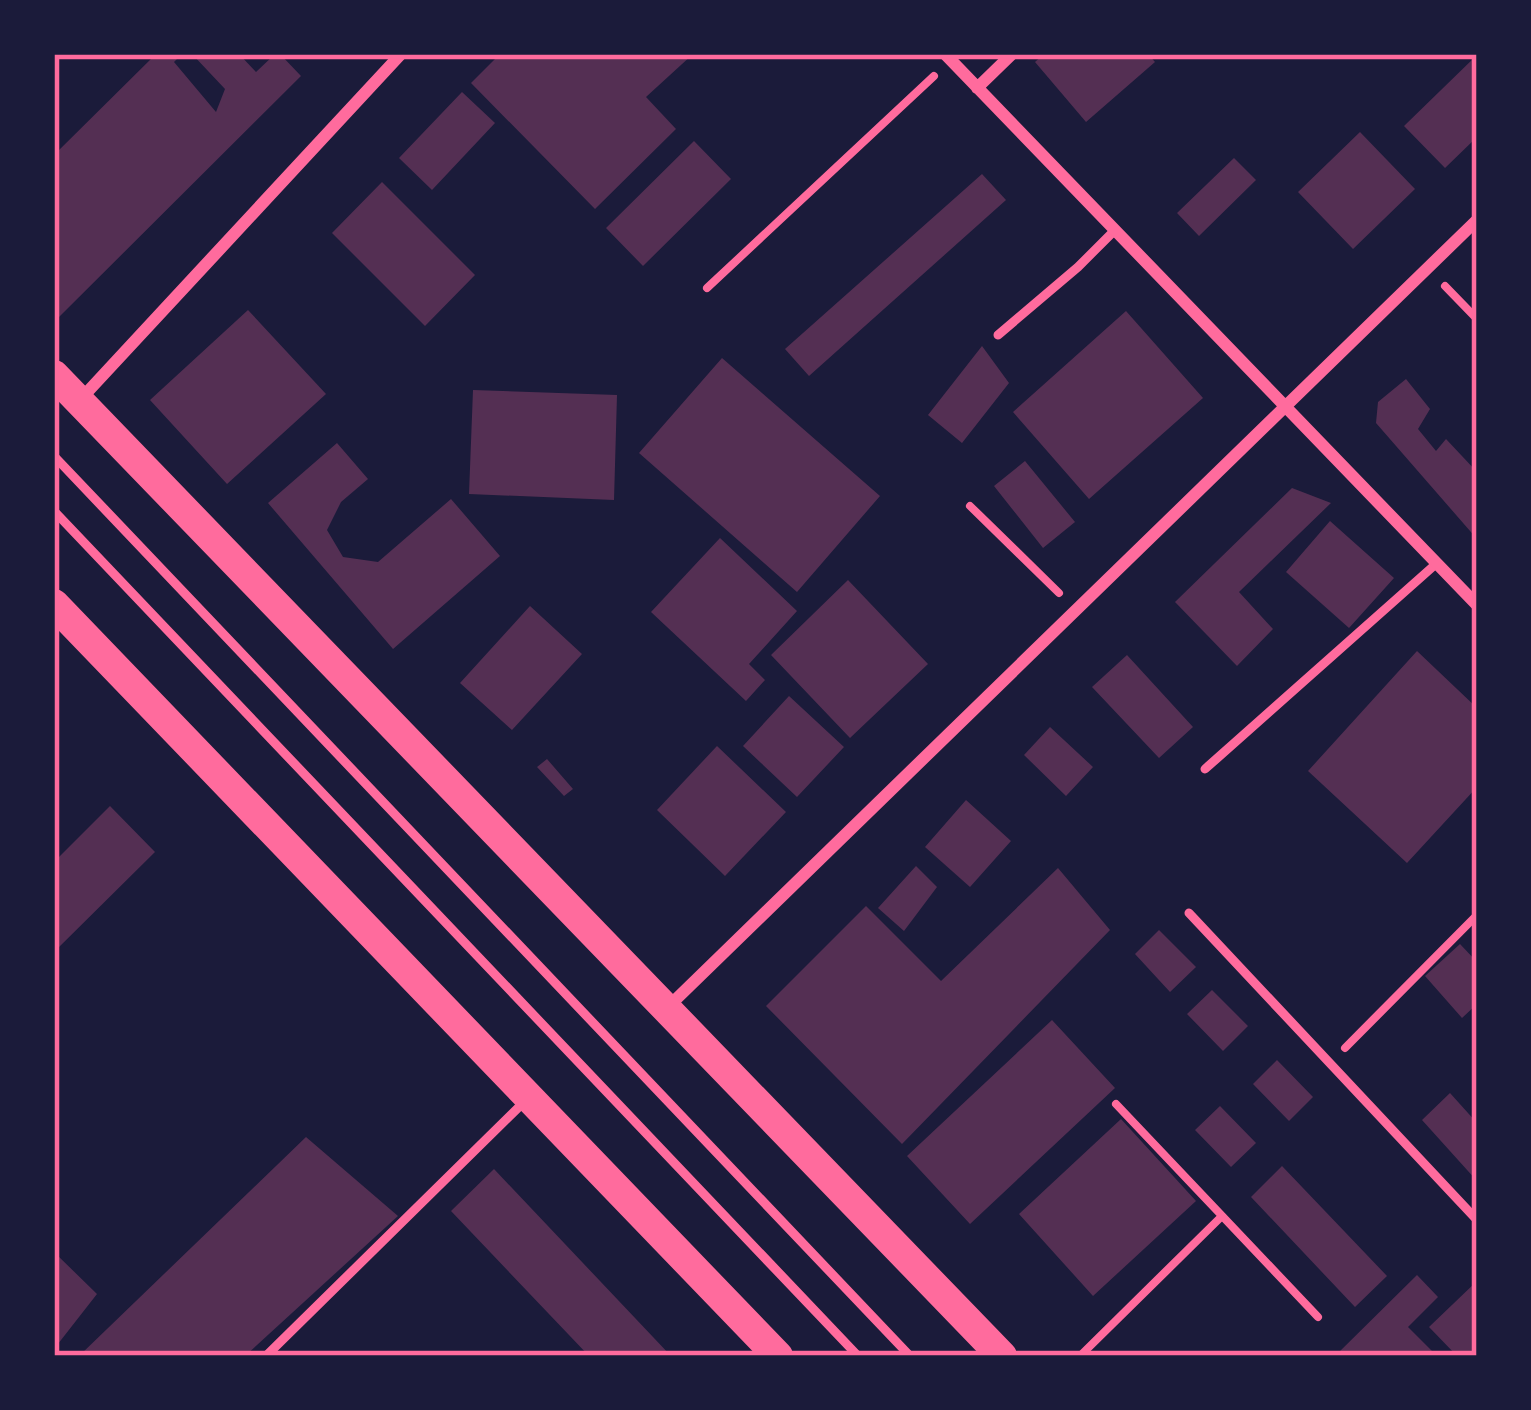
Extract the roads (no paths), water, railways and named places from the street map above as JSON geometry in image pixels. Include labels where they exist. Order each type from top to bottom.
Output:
[{"type":"main road","points":[[54,376],[1002,1356]]},
{"type":"main road","points":[[54,604],[778,1356]]},
{"type":"street","points":[[79,401],[400,54]]},
{"type":"street","points":[[977,88],[1012,54]]},
{"type":"street","points":[[948,57],[1477,605]]},
{"type":"street","points":[[667,1009],[1477,220]]},
{"type":"lane","points":[[998,335],[1115,230]]},
{"type":"lane","points":[[54,456],[910,1356]]},
{"type":"lane","points":[[54,511],[858,1356]]},
{"type":"lane","points":[[1205,769],[1437,563]]},
{"type":"lane","points":[[1189,913],[1477,1220]]},
{"type":"lane","points":[[266,1356],[529,1097]]}]
